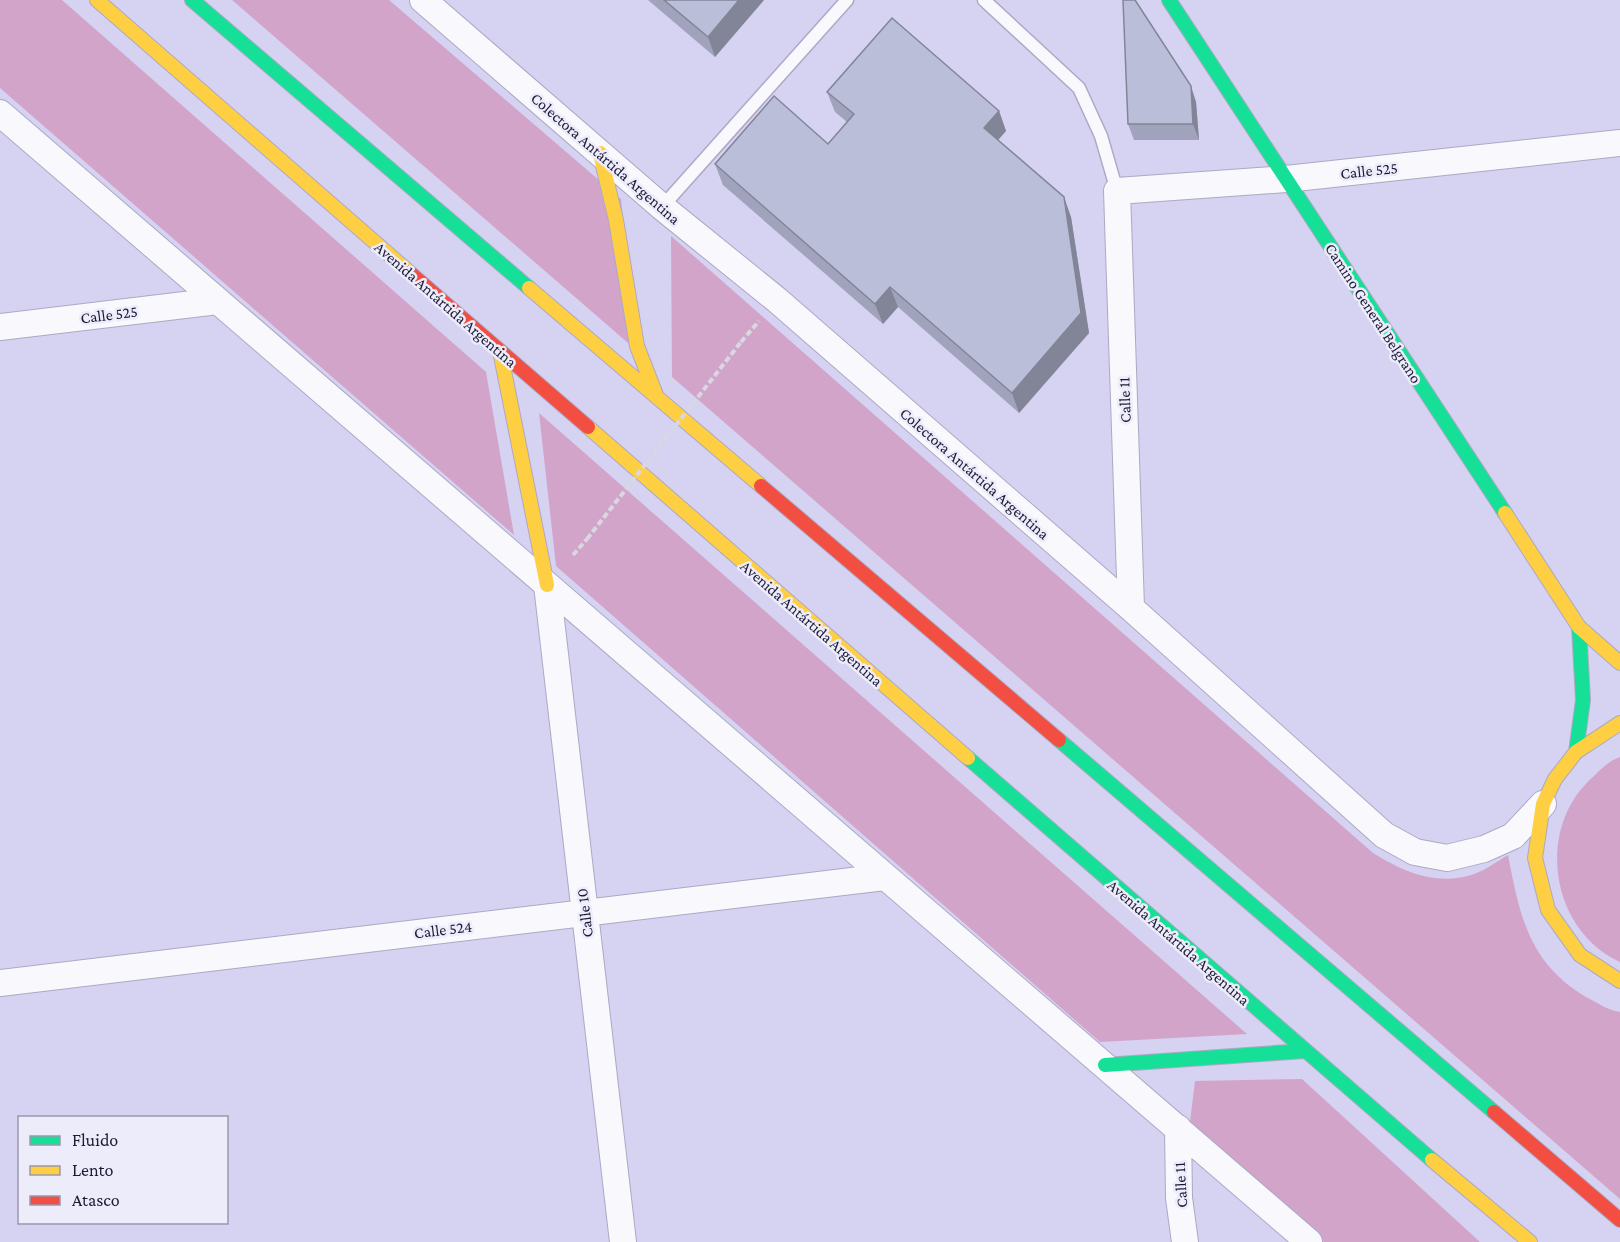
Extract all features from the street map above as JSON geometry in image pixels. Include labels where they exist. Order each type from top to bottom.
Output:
[{"type":"main road","name":"Avenida Antártida Argentina","points":[[97,0],[1304,1051],[1530,1242]]},
{"type":"main road","points":[[192,0],[657,400],[1620,1220]]},
{"type":"main road","name":"Camino General Belgrano","points":[[1169,0],[1579,627],[1620,663]]},
{"type":"main road","points":[[600,153],[616,220],[637,346],[657,400]]},
{"type":"main road","points":[[500,351],[547,585]]},
{"type":"main road","points":[[1576,752],[1583,700],[1579,627]]},
{"type":"main road","points":[[1620,723],[1576,752],[1555,779],[1543,804],[1536,858],[1548,910],[1580,955],[1620,981]]},
{"type":"main road","points":[[1105,1065],[1304,1051]]},
{"type":"street","name":"Colectora Antártida Argentina","points":[[423,0],[662,207],[777,300],[1131,608],[1384,834],[1415,852],[1447,858],[1484,849],[1512,836],[1543,804]]},
{"type":"street","points":[[0,113],[1309,1242]]},
{"type":"street","name":"Calle 525","points":[[1117,191],[1286,179],[1620,143]]},
{"type":"street","name":"Calle 11","points":[[1117,191],[1131,608]]},
{"type":"street","name":"Calle 525","points":[[0,327],[218,301]]},
{"type":"street","name":"Calle 10","points":[[547,585],[623,1242]]},
{"type":"street","name":"Calle 524","points":[[0,983],[885,877]]},
{"type":"street","name":"Calle 11","points":[[1178,1128],[1179,1198],[1185,1242]]},
{"type":"lane","points":[[662,207],[847,0]]},
{"type":"lane","points":[[984,0],[1079,88],[1101,136],[1117,191]]},
{"type":"path","points":[[587,540],[741,342]]},
{"type":"shaded area","points":[[0,0],[62,0],[486,372],[514,535],[0,88]]},
{"type":"shaded area","points":[[232,0],[389,0],[621,199],[635,349]]},
{"type":"shaded area","points":[[671,236],[1373,853],[1407,871],[1445,879],[1476,874],[1508,855],[1523,918],[1539,953],[1551,969],[1567,984],[1603,1006],[1620,1012],[1620,1199],[672,377]]},
{"type":"shaded area","points":[[539,413],[1247,1034],[1100,1042],[556,566]]},
{"type":"shaded area","points":[[1620,757],[1620,962],[1596,947],[1578,926],[1565,902],[1558,876],[1558,848],[1563,822],[1575,797],[1603,768]]},
{"type":"shaded area","points":[[1302,1079],[1480,1242],[1324,1242],[1190,1122],[1195,1081]]},
{"type":"building","points":[[664,0],[739,0],[708,37]]},
{"type":"building","points":[[1123,0],[1135,0],[1191,86],[1193,124],[1128,124]]},
{"type":"building","points":[[892,18],[999,111],[984,128],[1064,197],[1081,313],[1012,393],[890,287],[875,304],[715,164],[774,96],[828,144],[854,114],[827,92]]},
{"type":"traffic: fast","points":[[192,0],[529,288]]},
{"type":"traffic: fast","points":[[1169,0],[1505,513]]},
{"type":"traffic: fast","points":[[1576,752],[1583,700],[1579,627]]},
{"type":"traffic: fast","points":[[1059,740],[1494,1112]]},
{"type":"traffic: fast","points":[[968,758],[1432,1160]]},
{"type":"traffic: fast","points":[[1105,1065],[1304,1051]]},
{"type":"traffic: slow","points":[[97,0],[409,272]]},
{"type":"traffic: slow","points":[[600,153],[616,220],[637,346],[656,395]]},
{"type":"traffic: slow","points":[[529,288],[761,486]]},
{"type":"traffic: slow","points":[[500,351],[547,585]]},
{"type":"traffic: slow","points":[[588,427],[968,758]]},
{"type":"traffic: slow","points":[[1505,513],[1579,627],[1620,663]]},
{"type":"traffic: slow","points":[[1620,723],[1576,752],[1555,779],[1543,804],[1535,858],[1548,910],[1580,955],[1620,981]]},
{"type":"traffic: slow","points":[[1432,1160],[1530,1242]]},
{"type":"traffic: jam","points":[[409,272],[588,427]]},
{"type":"traffic: jam","points":[[761,486],[1059,740]]},
{"type":"traffic: jam","points":[[1494,1112],[1620,1220]]}]
